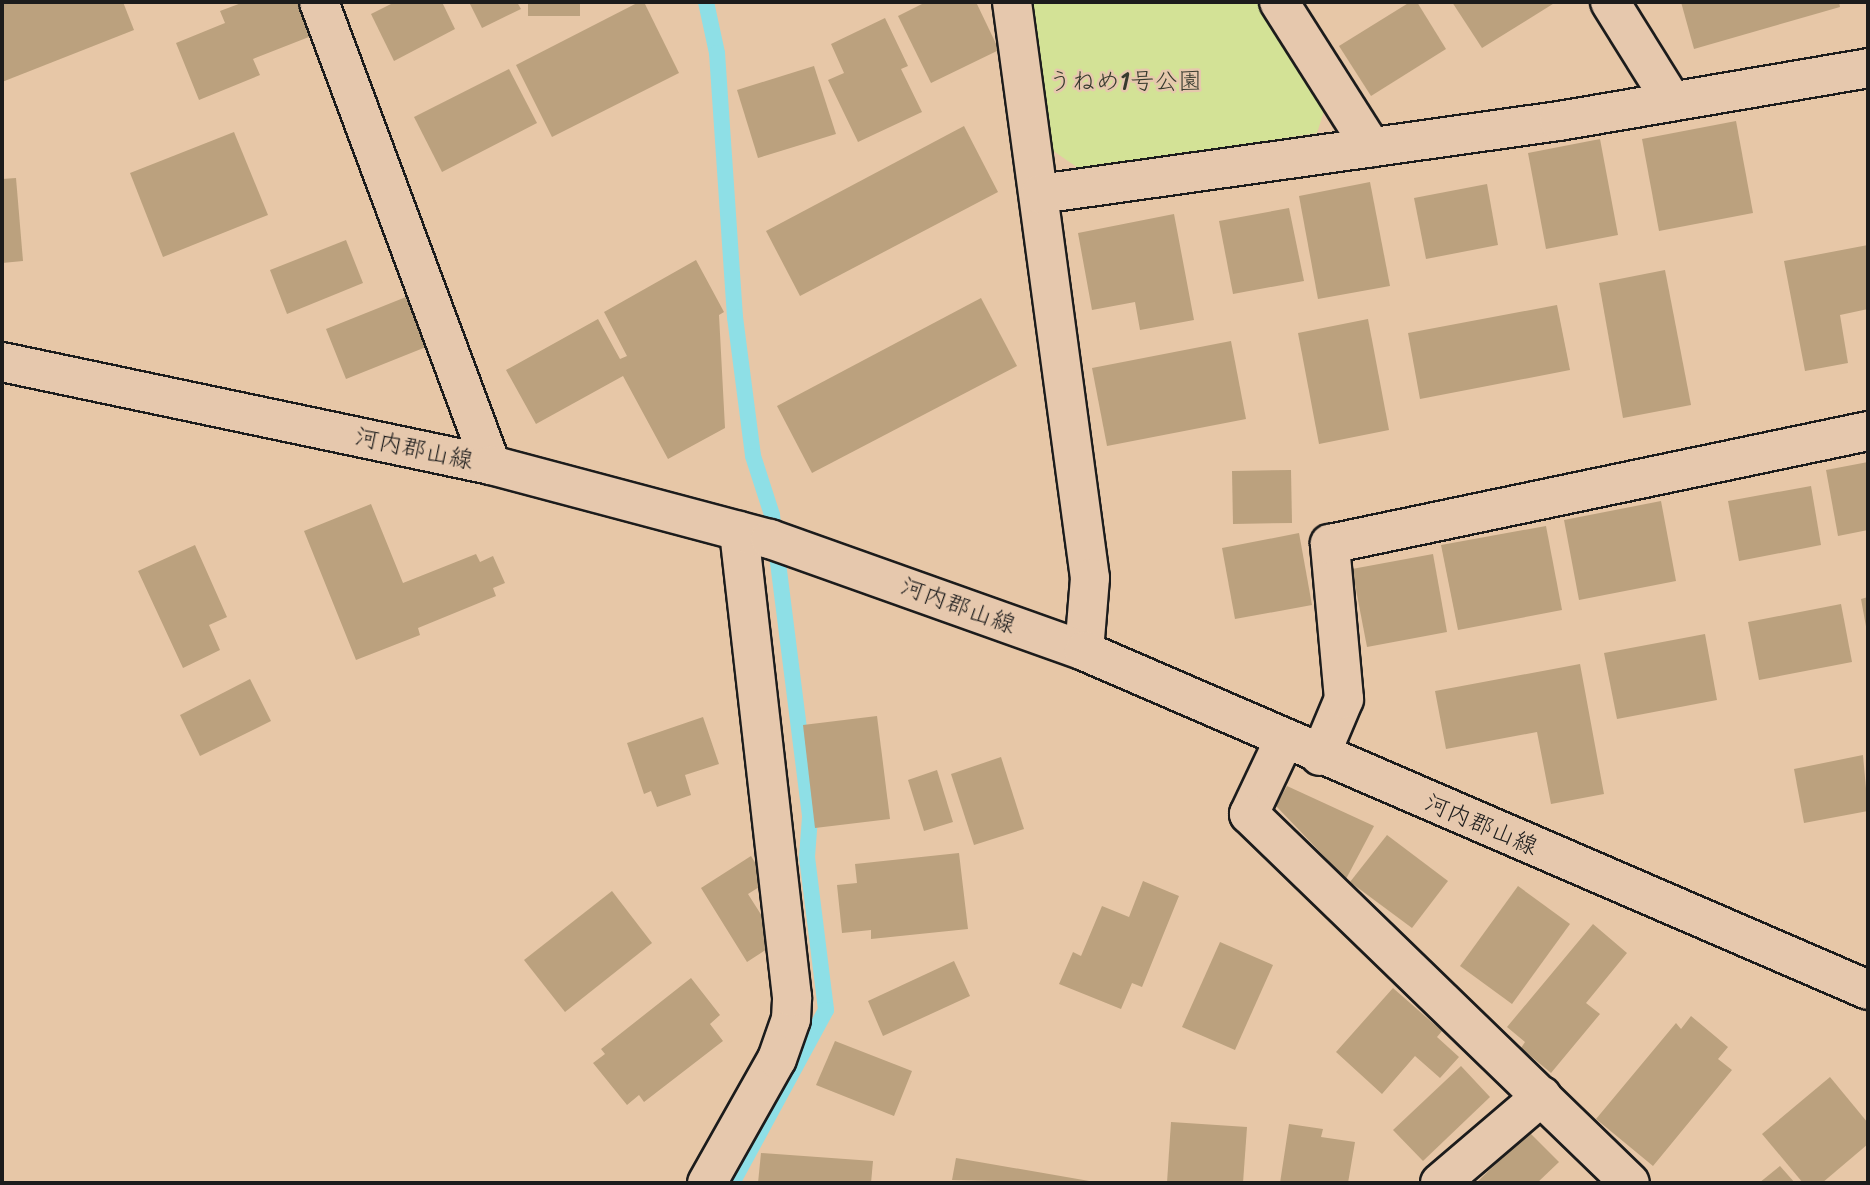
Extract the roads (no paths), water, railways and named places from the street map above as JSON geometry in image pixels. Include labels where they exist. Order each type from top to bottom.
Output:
[{"type":"street","points":[[1012,2],[1090,578],[1084,651]]},
{"type":"street","points":[[1279,2],[1371,147]]},
{"type":"street","points":[[1610,2],[1671,100]]},
{"type":"street","points":[[324,4],[491,465]]},
{"type":"street","points":[[1040,194],[1559,121],[1868,68]]},
{"type":"street","name":"河内郡山線","points":[[2,362],[491,465],[755,535],[1084,651],[1320,756],[1868,990]]},
{"type":"street","points":[[1320,756],[1344,699],[1330,544],[1868,431]]},
{"type":"street","points":[[707,1183],[777,1059],[790,1019],[792,997],[755,535]]},
{"type":"street","points":[[1284,740],[1249,814],[1630,1183]]},
{"type":"street","points":[[1440,1183],[1542,1096]]},
{"type":"waterway","points":[[706,2],[717,53],[735,317],[753,456],[772,515],[810,817],[807,857],[826,1010],[732,1183]]},
{"type":"park label","name":"うねめ1号公園","points":[[1125,82]]}]
